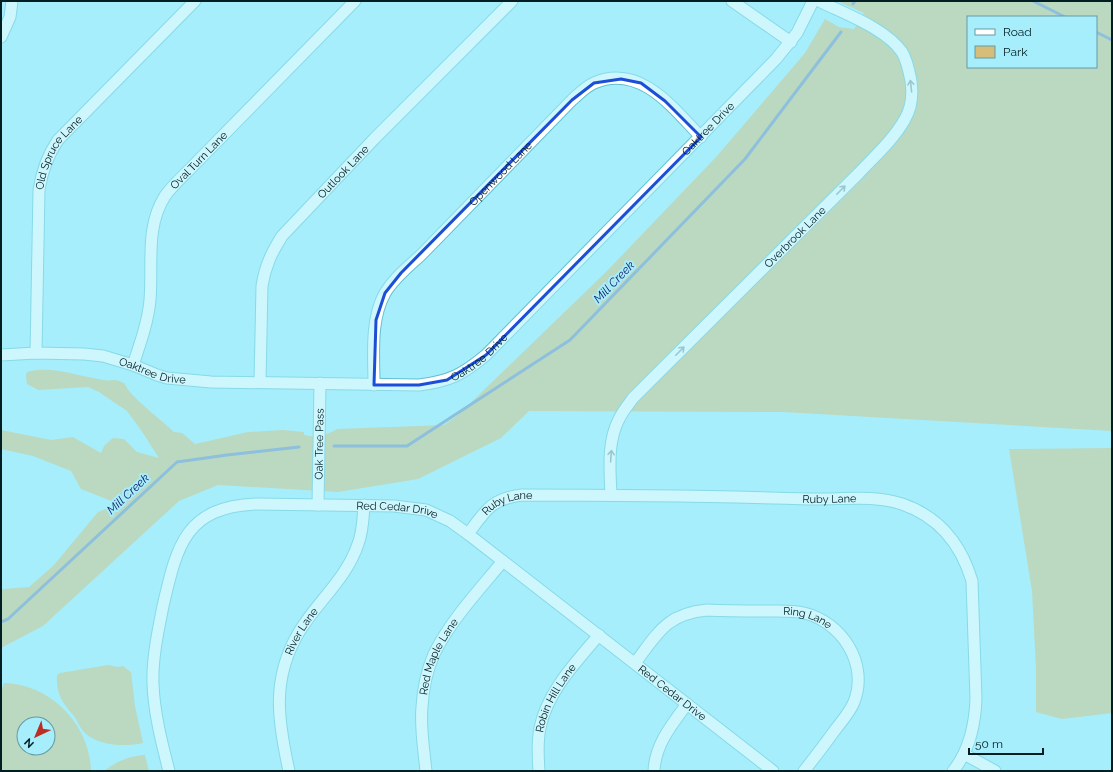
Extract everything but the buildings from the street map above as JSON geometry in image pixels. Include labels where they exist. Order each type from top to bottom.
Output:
[{"type":"street","points":[[1,37],[10,17],[12,1]]},
{"type":"street","name":"Old Spruce Lane","points":[[36,353],[40,190],[41,177],[48,158],[58,140],[195,1]]},
{"type":"street","name":"Oval Turn Lane","points":[[133,365],[147,322],[150,301],[152,233],[154,220],[165,196],[355,1]]},
{"type":"street","name":"Outlook Lane","points":[[260,382],[262,286],[267,262],[278,242],[375,138],[512,1]]},
{"type":"street","points":[[732,1],[791,42]]},
{"type":"street","name":"Oaktree Drive","points":[[1,355],[36,353],[103,356],[133,365],[157,375],[181,380],[212,382],[418,385],[448,380],[473,366],[492,349],[776,59],[791,42],[813,1]]},
{"type":"street","name":"Overbrook Lane","points":[[611,495],[610,459],[612,437],[619,418],[633,398],[859,173],[893,136],[909,111],[912,89],[910,72],[904,57],[894,42],[879,31],[819,1]]},
{"type":"street","name":"Openwood Lane","points":[[374,385],[376,320],[379,307],[385,293],[401,272],[504,170],[555,116],[586,88],[594,83],[610,79],[631,80],[641,83],[665,101],[701,136]]},
{"type":"street","name":"Oak Tree Pass","points":[[318,505],[320,383]]},
{"type":"street","name":"Ruby Lane","points":[[468,534],[490,506],[509,496],[522,495],[611,495],[882,500],[903,504],[931,520],[944,530],[960,550],[967,564],[972,581],[976,711],[972,735],[964,754],[953,771]]},
{"type":"street","name":"Red Cedar Drive","points":[[169,771],[154,696],[153,670],[162,612],[172,566],[184,538],[201,520],[216,511],[227,507],[256,504],[394,506],[426,510],[450,521],[773,771]]},
{"type":"street","name":"River Lane","points":[[289,771],[279,715],[279,698],[282,674],[299,632],[345,571],[359,544],[364,505]]},
{"type":"street","name":"Red Maple Lane","points":[[426,771],[421,726],[422,708],[426,682],[434,655],[458,617],[503,561]]},
{"type":"street","name":"Ring Lane","points":[[635,663],[669,621],[680,615],[693,611],[796,612],[819,618],[826,622],[839,632],[852,653],[855,663],[857,683],[854,702],[848,713],[804,771]]},
{"type":"street","name":"Robin Hill Lane","points":[[539,771],[537,755],[540,728],[544,714],[552,697],[565,677],[599,635]]},
{"type":"street","points":[[654,771],[661,742],[687,704]]},
{"type":"street","points":[[964,754],[995,771]]},
{"type":"highlighted area","points":[[621,79],[641,83],[665,101],[701,137],[486,355],[447,380],[419,385],[374,385],[376,320],[385,293],[401,273],[572,100],[594,83]]},
{"type":"green space","points":[[837,1],[1112,1],[1112,431],[783,412],[529,411],[501,438],[418,479],[338,492],[218,485],[179,501],[43,626],[1,648],[1,591],[3,589],[29,587],[54,565],[98,512],[119,504],[81,489],[71,471],[33,456],[1,449],[1,430],[51,440],[73,437],[101,453],[104,446],[113,438],[124,439],[137,452],[159,458],[127,411],[99,392],[88,387],[38,390],[27,384],[27,372],[46,370],[66,372],[95,379],[116,380],[121,382],[125,384],[139,401],[174,432],[182,433],[195,444],[248,432],[283,430],[304,432],[304,435],[317,436],[337,429],[444,425],[458,415],[607,271],[717,156],[805,53],[825,19],[839,27],[854,29],[864,13]]},
{"type":"green space","points":[[1112,448],[1112,713],[1062,719],[1036,712],[1036,669],[1032,591],[1009,449]]},
{"type":"green space","points":[[108,665],[118,667],[123,666],[131,672],[135,706],[143,743],[121,745],[106,743],[92,738],[83,730],[66,706],[59,693],[57,675],[60,673]]},
{"type":"green space","points":[[4,683],[21,685],[37,691],[52,699],[65,710],[84,738],[89,754],[91,771],[1,771],[1,691]]},
{"type":"green space","points":[[145,755],[149,771],[104,771],[123,760]]},
{"type":"waterway","points":[[1033,1],[1063,16]]},
{"type":"waterway","name":"Mill Creek","points":[[334,446],[407,446],[570,340],[745,159],[841,32]]},
{"type":"waterway","points":[[1097,32],[1112,40]]},
{"type":"waterway","name":"Mill Creek","points":[[1,622],[8,619],[177,462],[299,447]]}]
